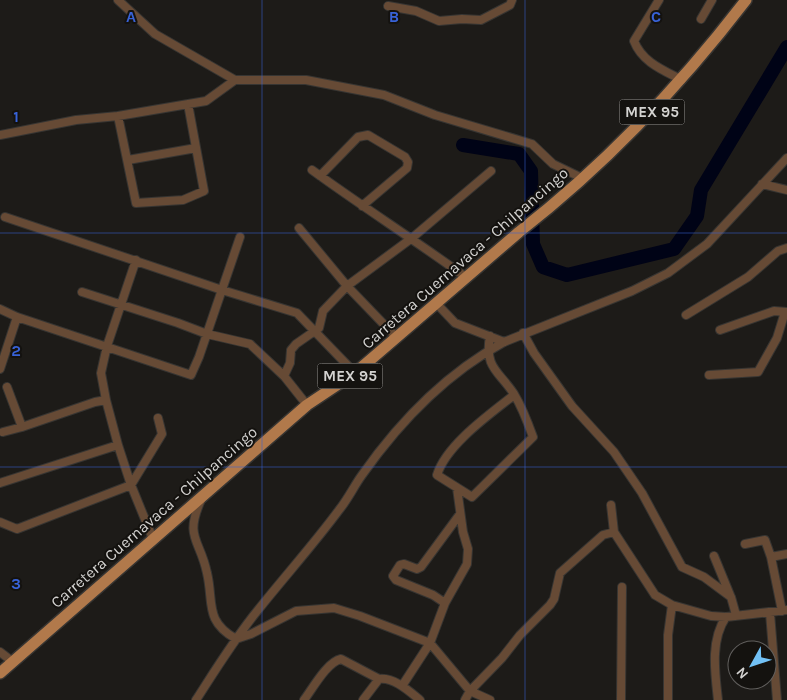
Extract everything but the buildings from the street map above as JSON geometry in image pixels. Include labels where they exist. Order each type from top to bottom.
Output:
[{"type":"main road","name":"Carretera Cuernavaca - Chilpancingo","points":[[0,673],[307,405],[355,373],[546,211],[619,146],[682,80],[746,0]]},
{"type":"street","points":[[118,0],[155,34],[235,80],[306,80],[384,96],[435,115],[532,144],[552,164],[582,178]]},
{"type":"street","points":[[388,6],[416,11],[439,20],[462,18],[481,20],[510,5],[512,0]]},
{"type":"street","points":[[659,0],[634,41],[637,49],[652,65],[682,80]]},
{"type":"street","points":[[701,19],[712,0]]},
{"type":"street","points":[[0,135],[76,120],[118,116],[206,101],[235,80]]},
{"type":"street","points":[[118,116],[136,203],[183,200],[204,191],[188,104]]},
{"type":"street","points":[[320,176],[358,137],[363,135],[368,135],[405,157],[408,162],[407,168],[362,206]]},
{"type":"street","points":[[128,160],[196,148]]},
{"type":"street","points":[[196,700],[236,639],[340,510],[363,474],[404,423],[438,388],[488,351],[504,342],[632,291],[668,274],[706,244],[786,159]]},
{"type":"street","points":[[312,170],[467,278]]},
{"type":"street","points":[[284,376],[290,363],[291,350],[296,344],[319,328],[323,311],[347,286],[412,238],[491,171]]},
{"type":"street","points":[[762,184],[787,190]]},
{"type":"street","points":[[5,217],[222,290],[297,313],[355,373]]},
{"type":"street","points":[[300,228],[347,286],[397,338]]},
{"type":"street","points":[[0,309],[17,317],[191,375],[240,238]]},
{"type":"street","points":[[686,316],[748,277],[778,251],[787,248]]},
{"type":"street","points":[[136,260],[107,346],[101,372],[106,400],[131,485],[157,536]]},
{"type":"street","points":[[82,292],[207,334],[250,344],[284,376],[307,405]]},
{"type":"street","points":[[437,304],[455,323],[504,342]]},
{"type":"street","points":[[709,375],[758,372],[776,338],[786,312],[774,311],[720,330]]},
{"type":"street","points":[[0,369],[17,317]]},
{"type":"street","points":[[523,333],[534,353],[572,406],[614,452],[642,493],[682,567],[704,578],[731,597]]},
{"type":"street","points":[[490,336],[488,351],[494,368],[514,395],[533,437],[472,497],[437,475],[439,467],[449,453],[470,431],[514,395]]},
{"type":"street","points":[[7,387],[22,427]]},
{"type":"street","points":[[3,432],[106,400]]},
{"type":"street","points":[[0,522],[18,528],[131,485],[162,434],[158,418]]},
{"type":"street","points":[[0,483],[118,445]]},
{"type":"street","points":[[402,686],[430,644],[445,603],[468,564],[469,558],[457,488]]},
{"type":"street","points":[[203,496],[195,513],[192,526],[194,540],[207,573],[210,599],[216,621],[224,632],[236,639],[251,634],[296,611],[334,608],[360,616],[430,644],[470,691],[490,700]]},
{"type":"street","points":[[611,505],[614,532],[654,595],[672,605],[711,616],[726,617],[784,611],[765,540],[745,544]]},
{"type":"street","points":[[445,603],[433,595],[396,580],[393,576],[400,565],[404,564],[417,570],[421,567],[460,514]]},
{"type":"street","points":[[465,700],[470,691],[502,658],[528,626],[550,605],[554,599],[560,573],[603,535],[614,532]]},
{"type":"street","points":[[771,557],[787,554]]},
{"type":"street","points":[[714,556],[731,597],[736,615]]},
{"type":"street","points":[[621,700],[622,587]]},
{"type":"street","points":[[668,700],[668,635],[672,605]]},
{"type":"street","points":[[770,613],[776,700]]},
{"type":"street","points":[[718,700],[715,665],[716,636],[720,625],[726,617]]},
{"type":"street","points":[[0,652],[12,662]]},
{"type":"street","points":[[304,700],[330,665],[336,660],[341,659],[379,679],[384,678],[402,686],[419,700]]},
{"type":"street","points":[[363,700],[379,679]]},
{"type":"waterway","points":[[463,145],[519,154],[531,171],[533,244],[543,267],[567,275],[674,249],[697,216],[701,190],[787,47]]}]
